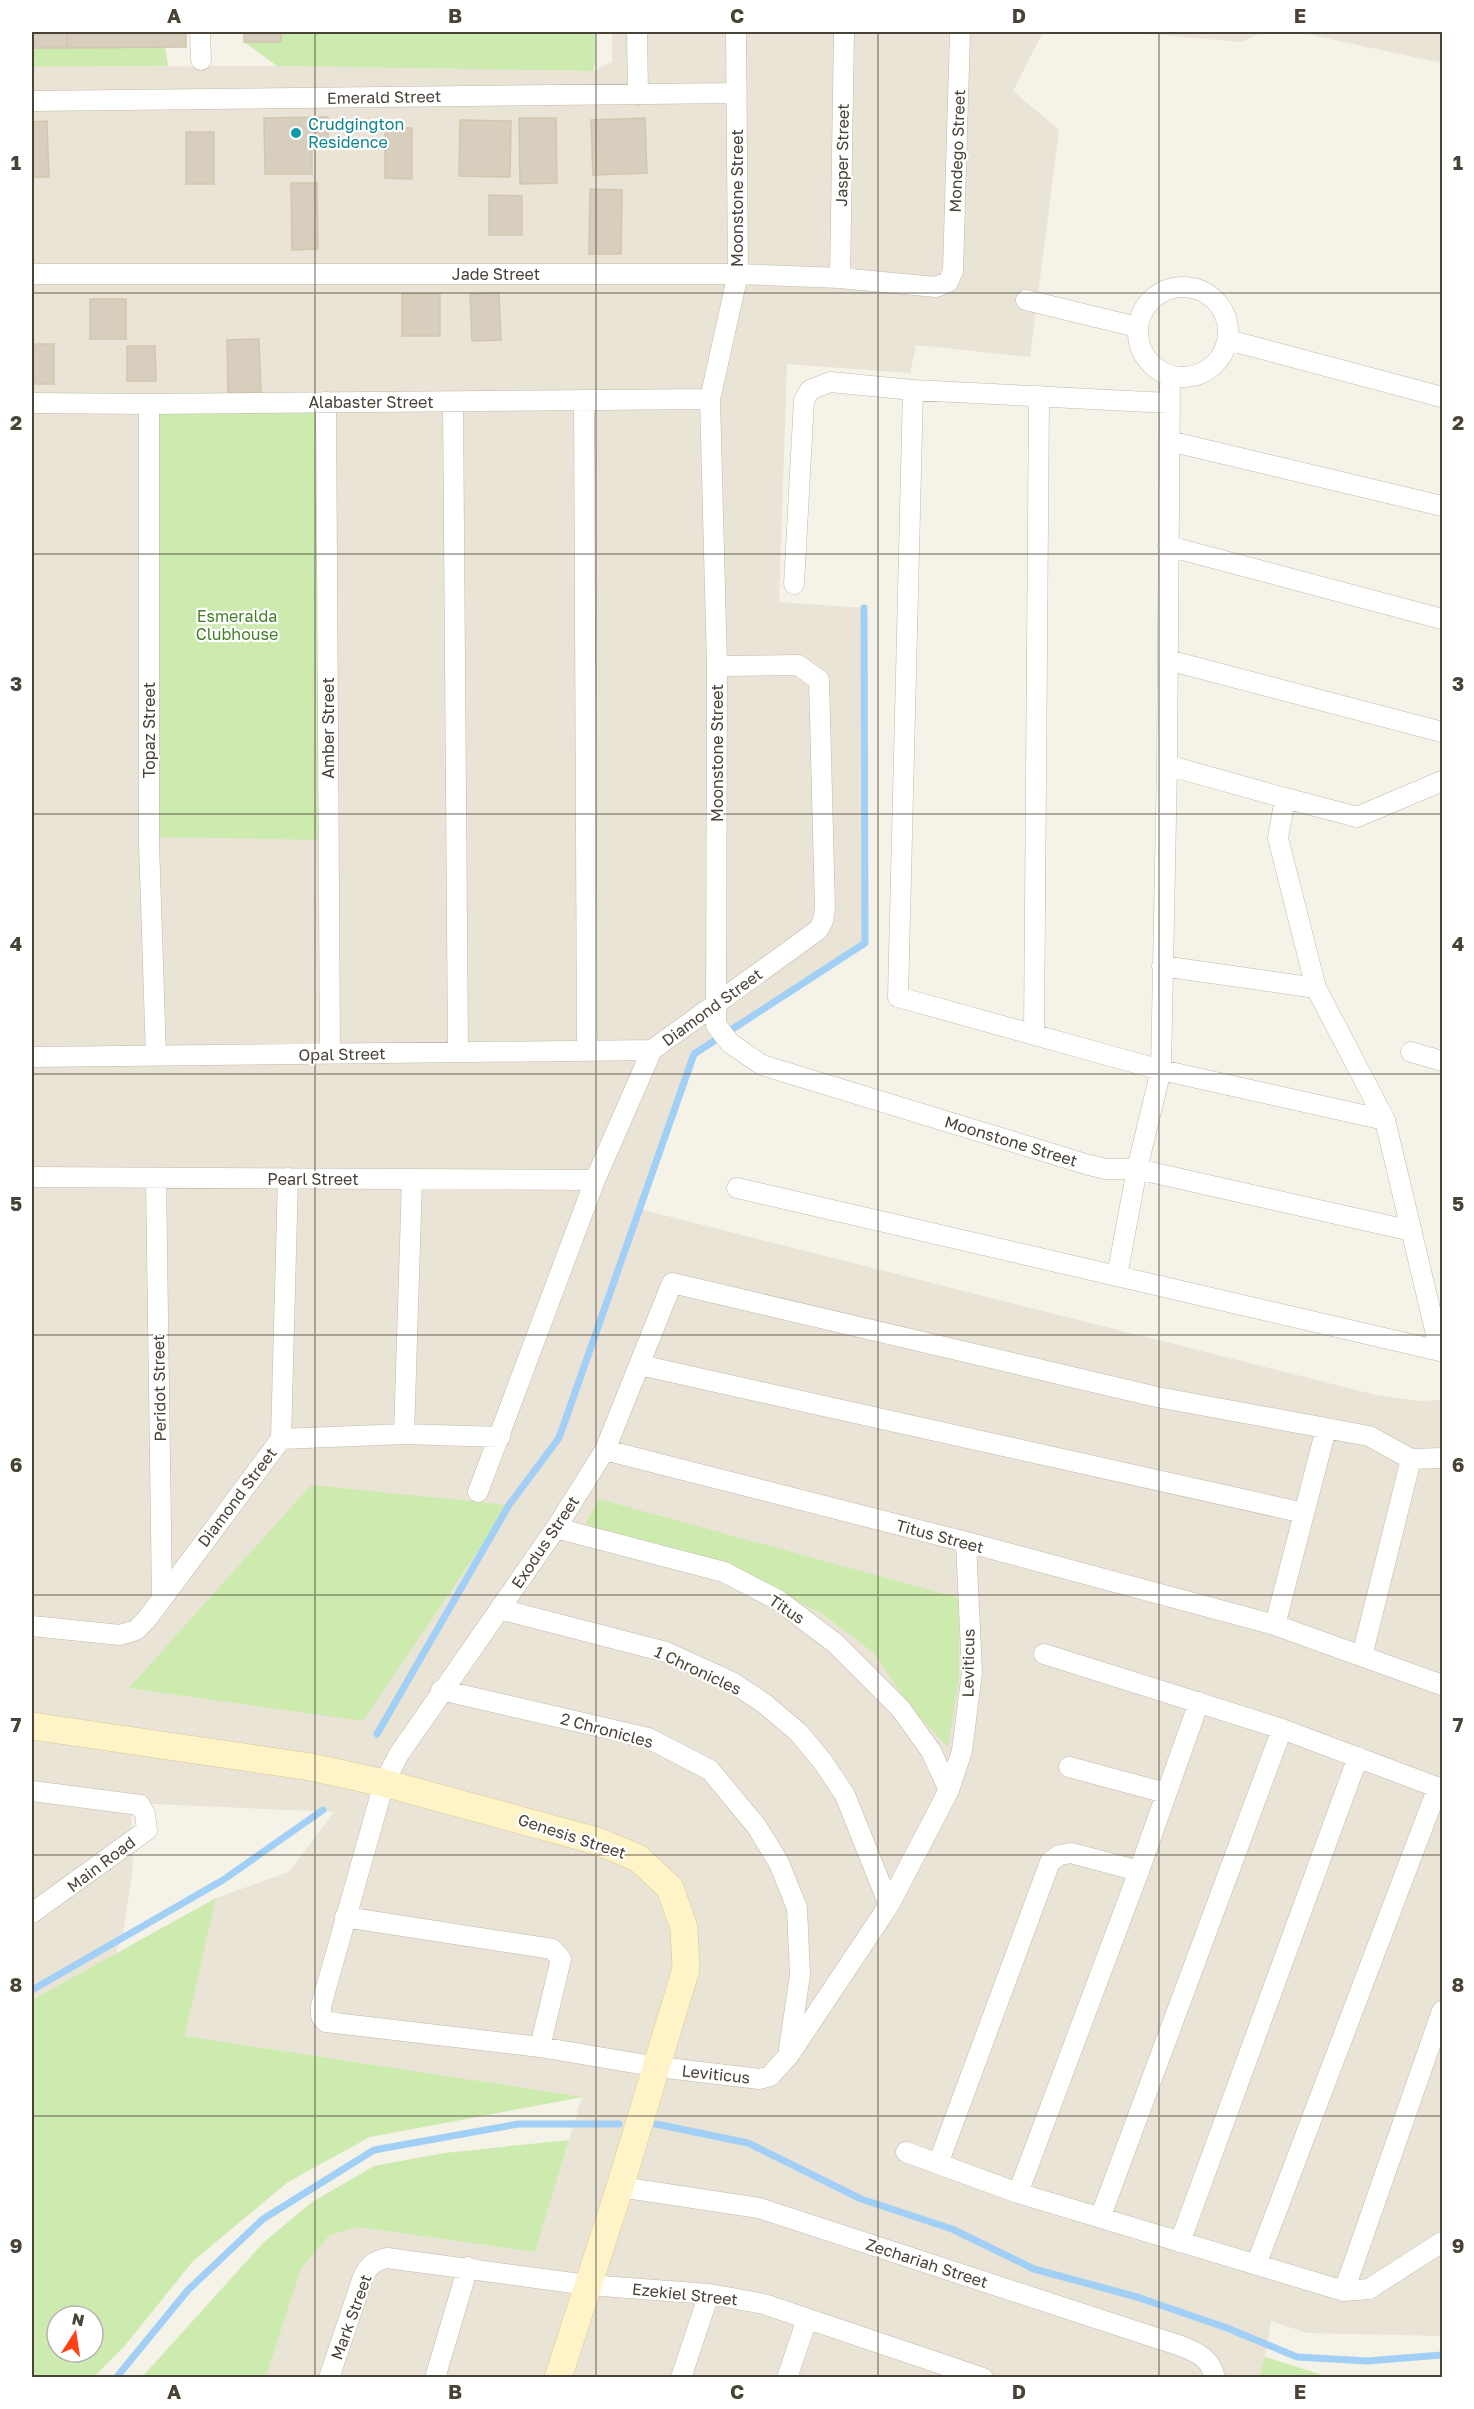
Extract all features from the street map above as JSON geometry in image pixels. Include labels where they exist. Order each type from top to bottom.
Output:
[{"type":"street","points":[[200,32],[201,60]]},
{"type":"street","points":[[637,32],[638,95]]},
{"type":"street","name":"Moonstone Street","points":[[736,32],[738,274],[710,399],[717,666],[716,1025],[730,1043],[762,1065],[1089,1165],[1106,1169],[1137,1169]]},
{"type":"street","name":"Jasper Street","points":[[840,278],[844,32]]},
{"type":"street","name":"Mondego Street","points":[[953,271],[960,32]]},
{"type":"street","name":"Emerald Street","points":[[32,101],[736,93]]},
{"type":"street","name":"Jade Street","points":[[32,274],[738,274],[840,278],[936,286],[948,282],[953,271]]},
{"type":"street","points":[[1178,287],[1199,290],[1216,301],[1226,319],[1228,340],[1217,363],[1195,376],[1170,376],[1152,366],[1140,348],[1137,327],[1144,308],[1159,294],[1178,287]]},
{"type":"street","points":[[1026,300],[1137,327]]},
{"type":"street","points":[[1228,340],[1443,397]]},
{"type":"street","points":[[1117,1276],[1137,1169],[1161,1070],[1167,765],[1170,376]]},
{"type":"street","points":[[794,584],[804,400],[810,390],[830,382],[913,390],[1169,403]]},
{"type":"street","points":[[913,390],[898,997],[1161,1070],[1385,1120]]},
{"type":"street","points":[[1034,1035],[1039,396]]},
{"type":"street","name":"Alabaster Street","points":[[32,403],[710,399]]},
{"type":"street","points":[[584,400],[587,1051]]},
{"type":"street","name":"Amber Street","points":[[326,402],[330,1054]]},
{"type":"street","points":[[453,402],[458,1052]]},
{"type":"street","name":"Topaz Street","points":[[149,404],[149,843],[156,1056]]},
{"type":"street","points":[[1168,441],[1443,506]]},
{"type":"street","points":[[1168,546],[1443,620]]},
{"type":"street","points":[[1168,660],[1443,732]]},
{"type":"street","name":"Diamond Street","points":[[478,1492],[595,1180],[652,1050],[818,930],[823,921],[825,908],[819,680],[798,665],[717,666]]},
{"type":"street","points":[[1167,765],[1357,817],[1443,781]]},
{"type":"street","points":[[737,1188],[1441,1351],[1385,1120],[1316,988],[1278,838],[1285,798]]},
{"type":"street","points":[[1162,966],[1316,988]]},
{"type":"street","name":"Opal Street","points":[[32,1057],[652,1050]]},
{"type":"street","points":[[1411,1053],[1443,1061]]},
{"type":"street","points":[[1137,1169],[1412,1231]]},
{"type":"street","name":"Pearl Street","points":[[32,1177],[595,1180]]},
{"type":"street","name":"Peridot Street","points":[[156,1178],[162,1599]]},
{"type":"street","points":[[281,1439],[288,1178]]},
{"type":"street","points":[[404,1434],[412,1179]]},
{"type":"street","name":"Exodus Street","points":[[384,1783],[399,1754],[441,1690],[556,1528],[605,1450],[672,1283],[1157,1397],[1326,1429]]},
{"type":"street","points":[[640,1365],[1304,1513]]},
{"type":"street","points":[[1275,1625],[1326,1429],[1369,1436],[1411,1459],[1443,1458]]},
{"type":"street","name":"Diamond Street","points":[[32,1626],[120,1635],[136,1630],[162,1599],[281,1439],[404,1434],[500,1437]]},
{"type":"street","name":"Titus Street","points":[[605,1450],[966,1542],[1275,1625],[1443,1685]]},
{"type":"street","points":[[1362,1656],[1411,1459]]},
{"type":"street","name":"Titus","points":[[556,1528],[724,1572],[778,1600],[836,1643],[900,1708],[931,1751],[950,1790]]},
{"type":"street","name":"Leviticus","points":[[384,1783],[321,2006],[321,2016],[326,2022],[540,2047],[658,2067],[760,2079],[770,2076],[789,2055],[889,1905],[950,1790],[962,1751],[972,1672],[966,1542]]},
{"type":"street","name":"1 Chronicles","points":[[500,1609],[666,1652],[732,1682],[765,1704],[799,1733],[823,1762],[845,1795],[889,1905]]},
{"type":"street","points":[[1044,1654],[1282,1729],[1440,1788],[1256,2265]]},
{"type":"street","name":"2 Chronicles","points":[[441,1690],[648,1738],[710,1770],[757,1827],[779,1863],[797,1908],[800,1975],[789,2055]]},
{"type":"street","points":[[1018,2193],[1139,1871],[1199,1702]]},
{"type":"street","name":"Genesis Street","points":[[32,1726],[311,1767],[384,1783],[597,1841],[638,1858],[670,1888],[684,1928],[686,1969],[621,2187],[558,2378]]},
{"type":"street","points":[[1100,2218],[1282,1729]]},
{"type":"street","points":[[1180,2242],[1358,1757]]},
{"type":"street","points":[[1069,1767],[1166,1793]]},
{"type":"street","name":"Main Road","points":[[32,1791],[140,1805],[145,1814],[147,1830],[36,1908]]},
{"type":"street","points":[[938,2164],[1050,1862],[1060,1855],[1071,1853],[1139,1871]]},
{"type":"street","points":[[345,1917],[552,1948],[561,1959],[540,2047]]},
{"type":"street","points":[[1344,2291],[1443,2011]]},
{"type":"street","points":[[906,2152],[1018,2193],[1344,2291],[1369,2289],[1443,2242]]},
{"type":"street","name":"Zechariah Street","points":[[621,2187],[759,2208],[1200,2353],[1211,2365],[1215,2378]]},
{"type":"street","name":"Ezekiel Street","points":[[377,2260],[401,2258],[588,2285],[709,2294],[764,2304],[984,2378]]},
{"type":"street","name":"Mark Street","points":[[329,2378],[363,2277],[369,2266],[377,2260]]},
{"type":"street","points":[[435,2378],[468,2267]]},
{"type":"street","points":[[681,2378],[709,2294]]},
{"type":"street","points":[[787,2378],[807,2319]]},
{"type":"shaded area","points":[[612,32],[1043,32],[1013,91],[1059,130],[1030,357],[916,345],[910,373],[787,364],[779,602],[864,608],[865,943],[694,1054],[643,1210],[1376,1395],[1419,1401],[1442,1400],[1442,2336],[1307,2333],[1271,2321],[1265,2357],[1329,2378],[266,2377],[301,2269],[329,2236],[358,2227],[535,2252],[582,2097],[185,2036],[216,1898],[289,1872],[334,1812],[131,1803],[133,1868],[123,1934],[101,1995],[32,2093],[32,67],[277,66],[592,71],[612,62]]},
{"type":"shaded area","points":[[1127,32],[1263,32],[1241,42]]},
{"type":"shaded area","points":[[1297,32],[1442,32],[1442,63]]},
{"type":"green space","points":[[281,32],[595,32],[595,63],[593,71],[277,66],[244,42],[280,42]]},
{"type":"green space","points":[[165,47],[168,66],[32,67],[32,48]]},
{"type":"green space","name":"Esmeralda Clubhouse","points":[[320,410],[320,840],[153,837],[153,414]]},
{"type":"green space","points":[[311,1485],[509,1505],[363,1721],[129,1688]]},
{"type":"green space","points":[[599,1499],[959,1598],[959,1678],[948,1747],[911,1708],[874,1653],[821,1613],[726,1566],[585,1524]]},
{"type":"green space","points":[[216,1898],[185,2036],[583,2097],[370,2137],[288,2182],[193,2261],[123,2348],[94,2377],[32,2377],[32,2000]]},
{"type":"green space","points":[[569,2140],[535,2252],[358,2227],[329,2236],[301,2269],[266,2377],[142,2377],[263,2243],[312,2202],[374,2166],[444,2153]]},
{"type":"green space","points":[[1265,2357],[1329,2377],[1259,2377]]},
{"type":"building","points":[[32,32],[67,32],[67,48],[32,48]]},
{"type":"building","points":[[67,32],[186,32],[186,47],[67,48]]},
{"type":"building","points":[[244,32],[281,32],[281,42],[244,42]]},
{"type":"building","name":"Crudgington Residence","points":[[328,117],[328,148],[312,149],[312,174],[265,174],[264,118]]},
{"type":"building","points":[[519,118],[556,118],[557,183],[520,184]]},
{"type":"building","points":[[645,118],[647,173],[593,175],[591,120]]},
{"type":"building","points":[[460,120],[511,121],[510,177],[459,176]]},
{"type":"building","points":[[47,121],[49,177],[32,177],[32,122]]},
{"type":"building","points":[[385,128],[412,128],[412,179],[385,178]]},
{"type":"building","points":[[186,132],[214,132],[214,184],[186,184]]},
{"type":"building","points":[[291,183],[317,183],[318,249],[292,250]]},
{"type":"building","points":[[590,189],[622,190],[621,254],[589,254]]},
{"type":"building","points":[[489,195],[522,196],[522,235],[489,235]]},
{"type":"building","points":[[499,293],[501,340],[472,341],[470,294]]},
{"type":"building","points":[[402,294],[440,294],[440,336],[402,336]]},
{"type":"building","points":[[90,299],[126,299],[126,339],[90,339]]},
{"type":"building","points":[[259,339],[261,392],[228,393],[227,340]]},
{"type":"building","points":[[32,344],[54,344],[54,384],[32,384]]},
{"type":"building","points":[[127,346],[155,346],[156,381],[127,381]]},
{"type":"waterway","points":[[377,1734],[509,1505],[559,1438],[694,1054],[865,943],[864,608]]},
{"type":"waterway","points":[[32,1990],[223,1880],[323,1810]]},
{"type":"waterway","points":[[116,2378],[188,2290],[263,2219],[374,2150],[518,2124],[619,2124]]},
{"type":"waterway","points":[[656,2124],[748,2143],[861,2199],[952,2229],[1034,2269],[1137,2297],[1227,2328],[1297,2357],[1367,2361],[1442,2355]]},
{"type":"place","name":"Crudgington Residence","points":[[296,133]]}]
